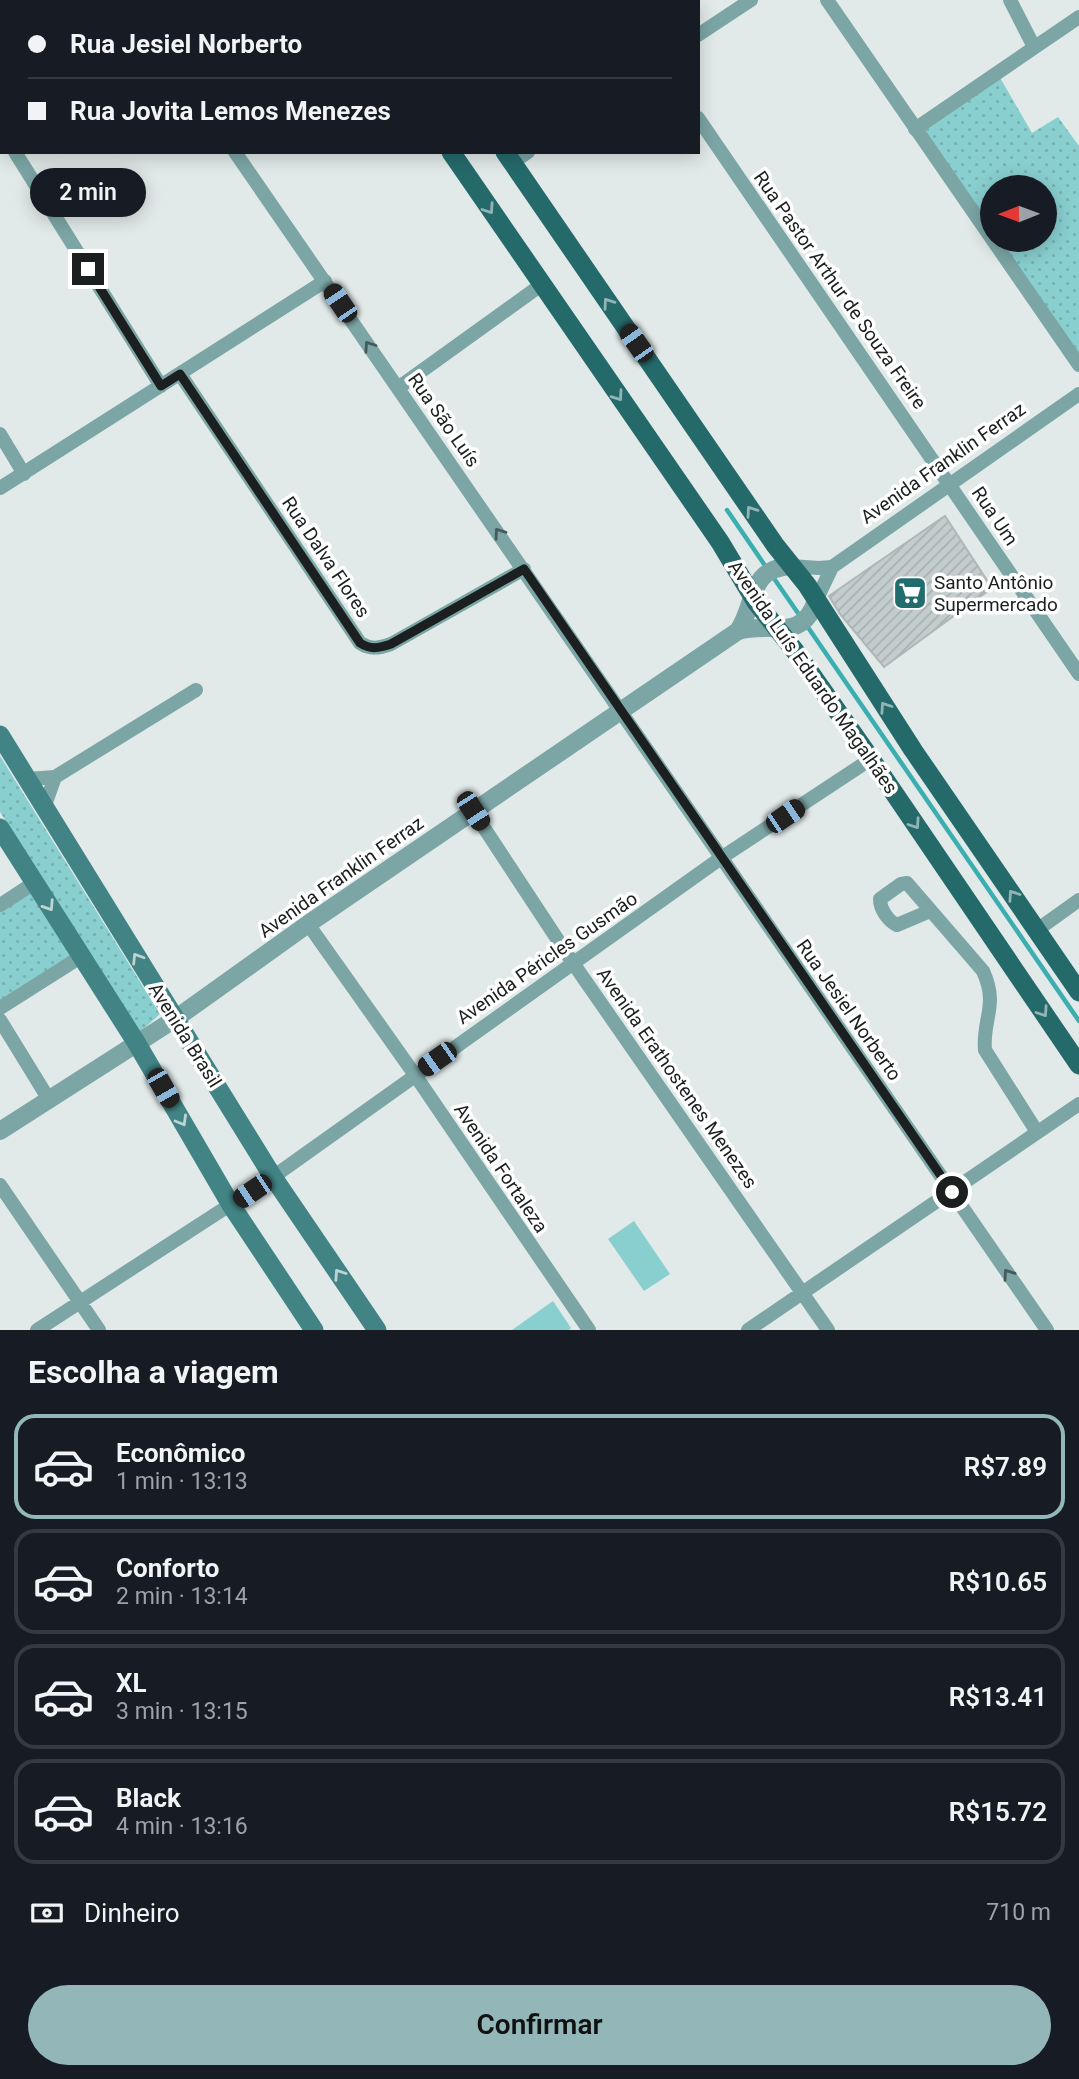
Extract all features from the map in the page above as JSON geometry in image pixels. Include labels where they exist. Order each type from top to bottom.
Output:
[{"type":"main road","name":"Avenida Luís Eduardo Magalhães","points":[[452,154],[720,542],[783,628],[795,650],[1079,1065]]},
{"type":"main road","name":"Avenida Luís Eduardo Magalhães","points":[[515,156],[814,607],[1079,992]]},
{"type":"main road","name":"Avenida Brasil","points":[[0,736],[273,1177],[377,1330]]},
{"type":"main road","points":[[0,828],[136,1042],[231,1205],[314,1330]]},
{"type":"street","points":[[700,33],[751,0]]},
{"type":"street","points":[[827,0],[1079,365]]},
{"type":"street","points":[[1010,0],[1034,47]]},
{"type":"street","points":[[915,129],[1079,17]]},
{"type":"street","name":"Rua Pastor Arthur de Souza Freire","points":[[700,121],[949,483]]},
{"type":"street","points":[[16,154],[161,386]]},
{"type":"street","name":"Rua São Luís","points":[[236,154],[619,711]]},
{"type":"street","points":[[0,488],[325,281]]},
{"type":"street","points":[[398,388],[541,285]]},
{"type":"street","name":"Rua Dalva Flores","points":[[180,374],[360,643],[368,648],[391,644],[524,569]]},
{"type":"street","name":"Avenida Franklin Ferraz","points":[[832,567],[1079,394]]},
{"type":"street","points":[[0,434],[24,474]]},
{"type":"street","name":"Rua Um","points":[[949,483],[1079,674]]},
{"type":"street","points":[[787,566],[832,567],[807,620],[783,628],[756,626],[738,631],[748,614],[754,590],[767,573],[787,566]]},
{"type":"street","name":"Avenida Franklin Ferraz","points":[[0,1131],[175,1019],[308,924],[738,631]]},
{"type":"street","points":[[27,779],[55,777],[196,690]]},
{"type":"street","name":"Rua Jesiel Norberto","points":[[619,711],[1047,1330]]},
{"type":"street","name":"Avenida Péricles Gusmão","points":[[37,1330],[273,1177],[721,858],[871,759]]},
{"type":"street","points":[[44,808],[55,777]]},
{"type":"street","name":"Avenida Erathostenes Menezes","points":[[473,811],[573,963],[828,1330]]},
{"type":"street","points":[[0,905],[34,883]]},
{"type":"street","points":[[1037,930],[1079,900]]},
{"type":"street","points":[[929,911],[983,971],[992,1001],[984,1037],[985,1050],[1037,1132]]},
{"type":"street","name":"Avenida Fortaleza","points":[[308,924],[589,1330]]},
{"type":"street","points":[[0,1009],[82,957]]},
{"type":"street","points":[[0,1020],[48,1098]]},
{"type":"street","points":[[748,1330],[1079,1104]]},
{"type":"street","points":[[0,1185],[99,1330]]},
{"type":"shaded area","points":[[999,76],[1032,133],[1058,117],[1079,146],[1079,359],[1004,252],[1057,252],[1057,175],[980,175],[980,218],[921,133]]},
{"type":"shaded area","points":[[0,756],[160,1014],[140,1032],[0,812]]},
{"type":"shaded area","points":[[30,892],[72,956],[0,1003],[0,911]]},
{"type":"shaded area","points":[[634,1221],[670,1274],[644,1291],[608,1239]]},
{"type":"shaded area","points":[[553,1301],[571,1328],[569,1330],[512,1330]]},
{"type":"building","name":"Santo Antônio Supermercado","points":[[945,516],[992,588],[884,667],[840,614],[829,596]]},
{"type":"waterway","points":[[727,510],[766,567]]},
{"type":"waterway","points":[[773,577],[800,616]]},
{"type":"waterway","points":[[805,623],[1079,1021]]},
{"type":"place","name":"Santo Antônio Supermercado","points":[[910,593]]},
{"type":"route","points":[[88,269],[161,386],[180,374],[360,643],[368,648],[391,644],[524,569],[619,711],[952,1192]]}]
